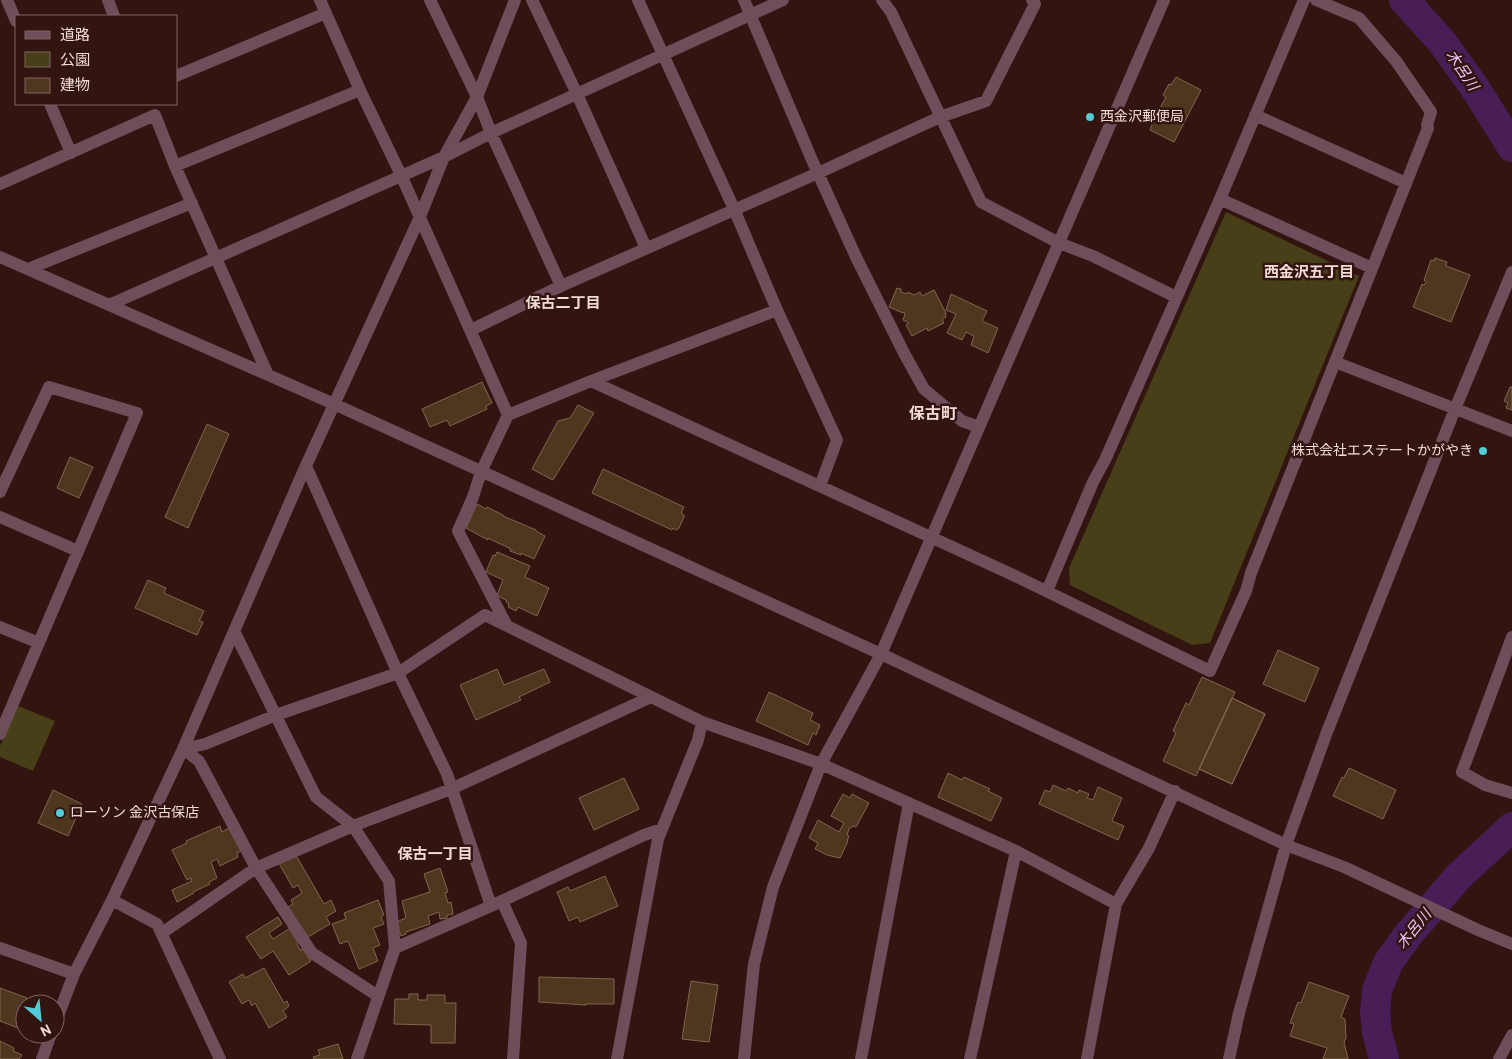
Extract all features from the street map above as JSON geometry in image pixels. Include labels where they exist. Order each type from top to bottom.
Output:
[{"type":"street","points":[[8,0],[15,18]]},
{"type":"street","points":[[108,0],[114,15]]},
{"type":"street","points":[[320,0],[360,90],[401,175],[508,415]]},
{"type":"street","points":[[430,0],[477,97],[491,133],[561,286]]},
{"type":"street","points":[[65,998],[74,974],[112,900],[183,749],[306,466],[419,219],[444,157],[477,97],[515,0]]},
{"type":"street","points":[[532,0],[577,94],[646,248]]},
{"type":"street","points":[[638,0],[734,209],[836,440],[820,486]]},
{"type":"street","points":[[744,0],[856,257],[924,389],[962,421],[979,426]]},
{"type":"street","points":[[109,304],[444,157],[491,133],[783,0]]},
{"type":"street","points":[[882,0],[891,12],[981,202],[1059,243],[1093,256],[1176,297]]},
{"type":"street","points":[[470,330],[561,286],[940,117],[986,101],[1034,4],[1032,0]]},
{"type":"street","points":[[744,1059],[754,964],[773,886],[821,764],[881,654],[1164,0]]},
{"type":"street","points":[[1046,591],[1220,199],[1304,0]]},
{"type":"street","points":[[591,381],[932,537],[1210,671],[1246,591],[1251,573],[1428,128],[1427,125],[1431,112],[1396,61],[1359,18],[1316,0]]},
{"type":"street","points":[[178,75],[326,13]]},
{"type":"street","points":[[175,166],[360,90]]},
{"type":"street","points":[[50,105],[71,153]]},
{"type":"street","points":[[0,184],[71,153],[153,109],[175,166],[268,375]]},
{"type":"street","points":[[1255,115],[1406,183]]},
{"type":"street","points":[[1220,199],[1372,268]]},
{"type":"street","points":[[28,269],[192,203]]},
{"type":"street","points":[[0,257],[334,404],[881,654],[1286,845],[1344,867],[1512,944]]},
{"type":"street","points":[[1229,1059],[1239,1013],[1286,845],[1327,732],[1455,409],[1512,272]]},
{"type":"street","points":[[507,626],[458,530],[473,497],[481,472],[508,415],[777,310]]},
{"type":"street","points":[[1336,362],[1512,431]]},
{"type":"street","points":[[0,492],[49,387],[137,413],[0,734]]},
{"type":"street","points":[[306,466],[398,673],[447,774],[497,903],[521,942],[513,1059]]},
{"type":"street","points":[[0,517],[78,550]]},
{"type":"street","points":[[183,749],[205,744],[276,715],[398,673],[484,615],[702,722],[821,764],[1016,851],[1116,904]]},
{"type":"street","points":[[0,627],[39,643]]},
{"type":"street","points":[[234,630],[316,797],[354,826],[389,881],[395,948],[357,1059]]},
{"type":"street","points":[[1512,637],[1462,772],[1485,785],[1512,793]]},
{"type":"street","points":[[162,933],[256,868],[354,826],[451,788],[651,696]]},
{"type":"street","points":[[617,1059],[658,839],[698,740],[702,722]]},
{"type":"street","points":[[183,749],[198,761],[256,868],[312,953],[378,996]]},
{"type":"street","points":[[1087,1059],[1116,904],[1149,848],[1175,791]]},
{"type":"street","points":[[861,1059],[909,803]]},
{"type":"street","points":[[395,948],[644,835],[662,829]]},
{"type":"street","points":[[970,1059],[1016,851]]},
{"type":"street","points":[[112,900],[157,924],[220,1059]]},
{"type":"street","points":[[0,948],[74,974]]},
{"type":"street","points":[[1499,1059],[1512,1035]]},
{"type":"street","points":[[42,1059],[47,1044]]},
{"type":"green space","points":[[1226,212],[1359,276],[1210,643],[1192,645],[1070,585],[1069,568]]},
{"type":"green space","points":[[18,706],[55,721],[33,771],[0,757],[0,746]]},
{"type":"building","points":[[1176,77],[1201,90],[1174,142],[1150,130],[1153,122],[1150,121],[1156,109],[1159,110],[1166,97],[1163,95],[1169,84],[1171,85]]},
{"type":"building","points":[[1435,258],[1447,262],[1446,266],[1470,275],[1451,322],[1413,307],[1422,284],[1424,285],[1426,282],[1424,280],[1431,260],[1434,261]]},
{"type":"building","points":[[897,288],[907,294],[908,292],[914,295],[920,292],[922,296],[934,290],[946,313],[946,317],[942,319],[944,323],[928,331],[927,328],[912,336],[906,325],[909,323],[903,320],[904,312],[889,307]]},
{"type":"building","points":[[951,294],[987,311],[982,321],[998,328],[988,353],[971,345],[974,336],[966,332],[962,340],[947,333],[956,314],[946,310]]},
{"type":"building","points":[[482,382],[492,403],[486,406],[487,409],[450,426],[447,420],[430,427],[422,409]]},
{"type":"building","points":[[1510,387],[1512,387],[1512,410],[1506,408],[1508,403],[1504,401]]},
{"type":"building","points":[[578,405],[594,413],[553,480],[532,469],[558,421],[570,418]]},
{"type":"building","points":[[207,424],[229,434],[188,528],[165,517]]},
{"type":"building","points":[[70,457],[93,467],[79,498],[57,488]]},
{"type":"building","points":[[603,469],[684,507],[681,513],[684,517],[679,528],[676,530],[673,528],[672,530],[592,493]]},
{"type":"building","points":[[477,504],[536,530],[545,536],[534,559],[521,553],[521,555],[510,551],[511,549],[488,538],[488,540],[466,528]]},
{"type":"building","points":[[497,552],[530,566],[525,577],[549,588],[537,616],[518,607],[516,611],[508,607],[507,601],[497,595],[503,580],[486,572],[493,555],[495,556]]},
{"type":"building","points":[[148,580],[166,588],[164,593],[204,611],[199,621],[203,622],[197,635],[135,608]]},
{"type":"building","points":[[1278,650],[1319,668],[1305,702],[1263,684]]},
{"type":"building","points":[[497,669],[504,685],[544,669],[550,682],[519,697],[521,700],[476,720],[460,685]]},
{"type":"building","points":[[1202,677],[1235,692],[1196,776],[1163,761],[1176,733],[1173,731],[1186,703],[1189,705]]},
{"type":"building","points":[[769,692],[813,713],[810,720],[820,725],[816,735],[813,733],[808,745],[756,721]]},
{"type":"building","points":[[1232,698],[1265,714],[1232,784],[1199,769]]},
{"type":"building","points":[[1232,698],[1265,714],[1232,784],[1199,769]]},
{"type":"building","points":[[1349,768],[1396,790],[1383,819],[1333,796],[1342,777],[1344,778]]},
{"type":"building","points":[[948,773],[962,780],[964,777],[990,789],[988,791],[1002,798],[991,821],[938,797]]},
{"type":"building","points":[[624,778],[639,809],[594,830],[579,798]]},
{"type":"building","points":[[1053,785],[1066,791],[1068,788],[1078,793],[1079,790],[1089,794],[1087,798],[1093,800],[1098,787],[1122,798],[1112,821],[1124,826],[1118,840],[1039,804],[1045,790],[1050,792]]},
{"type":"building","name":"ローソン 金沢古保店","points":[[53,790],[82,804],[68,836],[38,823]]},
{"type":"building","points":[[843,794],[850,798],[852,794],[869,803],[856,827],[853,826],[849,829],[848,841],[840,858],[827,855],[815,849],[818,843],[809,838],[818,820],[839,832],[844,823],[831,816]]},
{"type":"building","points":[[220,826],[222,832],[229,828],[241,851],[237,853],[238,857],[220,866],[217,859],[211,862],[217,878],[209,882],[210,884],[177,902],[172,890],[192,881],[191,878],[187,880],[172,850],[187,843],[186,841]]},
{"type":"building","points":[[293,850],[324,904],[331,900],[336,911],[326,917],[330,924],[308,937],[288,907],[293,904],[291,900],[302,893],[298,885],[293,888],[277,860]]},
{"type":"building","points":[[440,868],[448,892],[445,893],[448,903],[451,902],[453,914],[447,915],[447,918],[440,919],[439,912],[428,916],[430,924],[406,932],[406,934],[401,936],[396,922],[406,918],[402,901],[430,892],[424,874]]},
{"type":"building","points":[[605,876],[618,906],[580,922],[578,917],[569,921],[557,892],[568,887],[570,891]]},
{"type":"building","points":[[378,900],[384,915],[381,917],[384,924],[373,928],[380,945],[373,948],[378,961],[359,969],[348,941],[340,944],[332,924],[346,919],[344,913]]},
{"type":"building","points":[[278,917],[282,924],[269,933],[273,939],[289,929],[298,942],[300,950],[303,949],[311,961],[289,975],[273,951],[261,959],[246,937]]},
{"type":"building","points":[[264,968],[284,1003],[287,1001],[289,1006],[283,1011],[287,1017],[269,1028],[255,1003],[252,1006],[249,1000],[242,1004],[229,982],[243,974],[245,978]]},
{"type":"building","points":[[539,977],[614,979],[614,1004],[586,1005],[539,1002]]},
{"type":"building","points":[[691,981],[718,985],[709,1042],[682,1039]]},
{"type":"building","points":[[1309,982],[1349,996],[1341,1017],[1345,1019],[1346,1038],[1344,1042],[1348,1059],[1323,1059],[1327,1048],[1290,1036],[1294,1024],[1290,1023],[1298,1002],[1301,1003]]},
{"type":"building","points":[[0,988],[16,994],[15,1027],[0,1021]]},
{"type":"building","points":[[409,994],[418,994],[418,1000],[427,1000],[427,995],[445,995],[445,1003],[456,1003],[455,1043],[431,1043],[431,1025],[394,1024],[395,999],[409,999]]},
{"type":"building","points":[[0,1041],[14,1048],[13,1051],[22,1055],[19,1059],[0,1059]]},
{"type":"building","points":[[338,1044],[343,1059],[314,1059],[313,1057],[320,1055],[318,1050]]},
{"type":"waterway","name":"木呂川","points":[[1404,0],[1442,42],[1475,88],[1512,147]]},
{"type":"waterway","name":"木呂川","points":[[1384,1059],[1377,1032],[1375,1012],[1377,990],[1388,963],[1408,935],[1458,877],[1512,827]]},
{"type":"place","name":"西金沢郵便局","points":[[1090,117]]},
{"type":"place","name":"株式会社エステートかがやき","points":[[1483,451]]},
{"type":"place","name":"ローソン 金沢古保店","points":[[60,813]]},
{"type":"district","name":"西金沢五丁目","points":[[1309,273]]},
{"type":"district","name":"保古二丁目","points":[[563,304]]},
{"type":"district","name":"保古町","points":[[933,415]]},
{"type":"district","name":"保古一丁目","points":[[435,855]]}]
